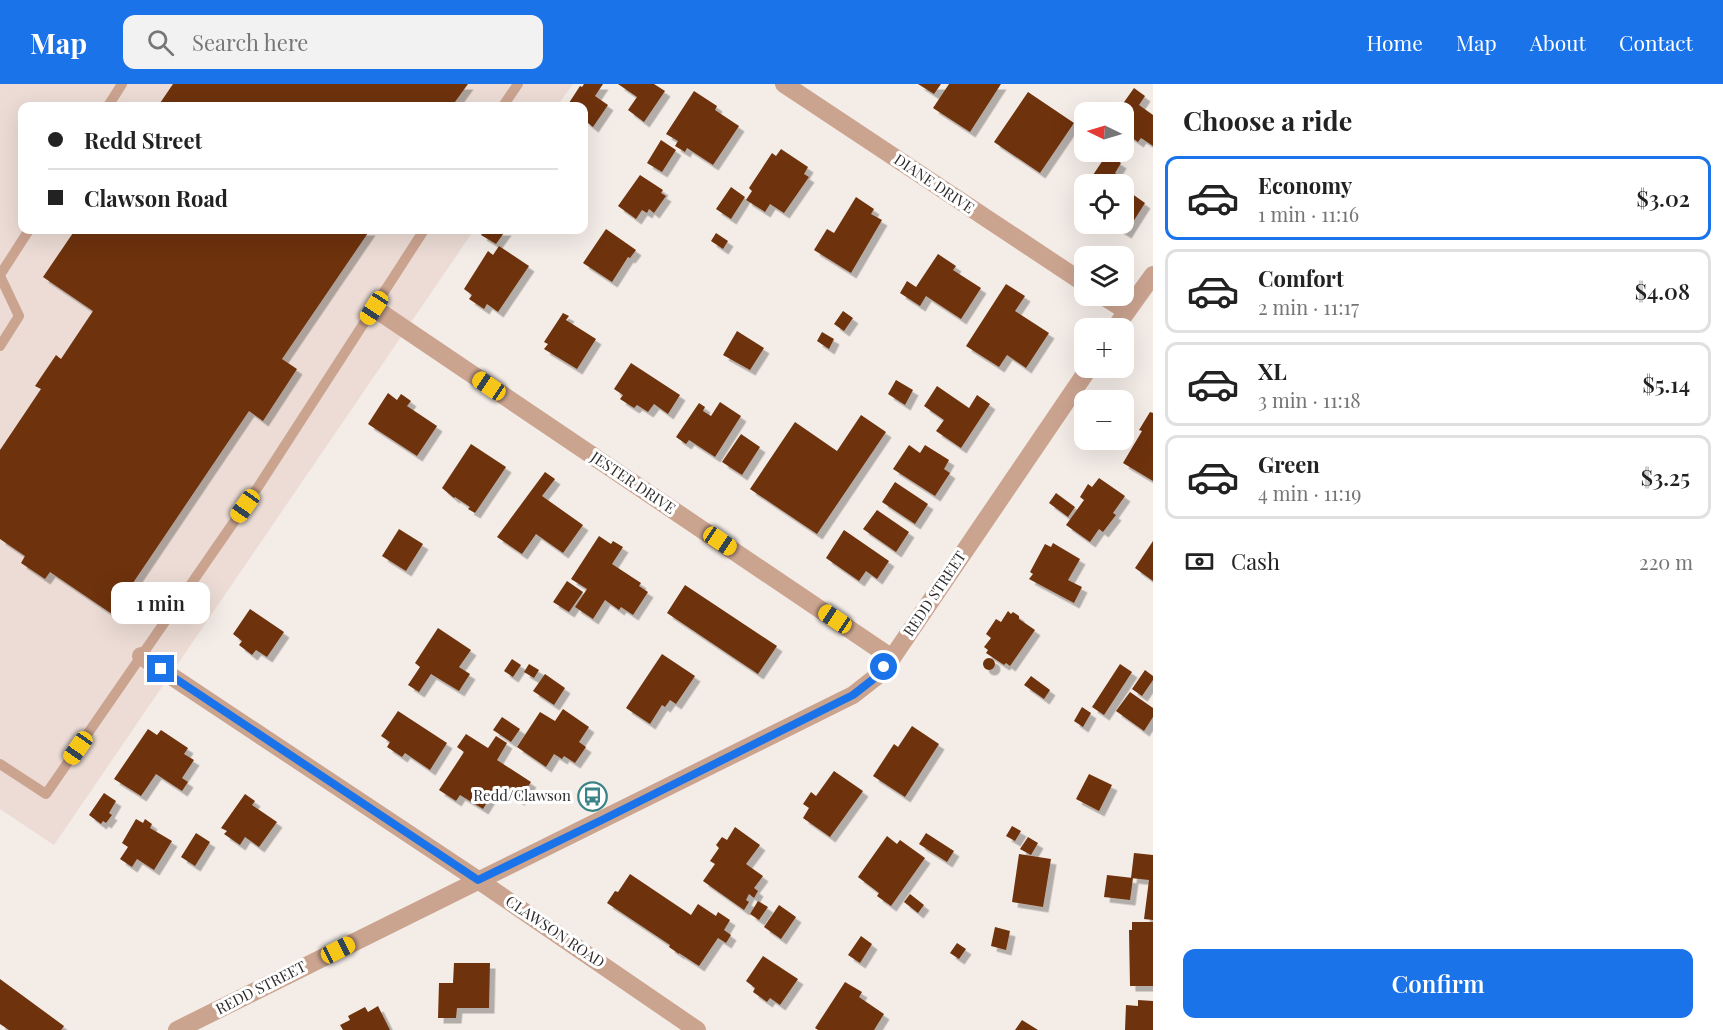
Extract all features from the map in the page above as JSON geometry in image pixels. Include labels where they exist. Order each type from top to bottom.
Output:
[{"type":"street","name":"DIANE DRIVE","points":[[784,84],[1074,276]]},
{"type":"street","points":[[1122,318],[1153,275]]},
{"type":"street","points":[[1119,306],[1127,311]]},
{"type":"street","name":"JESTER DRIVE","points":[[374,308],[892,658]]},
{"type":"street","name":"REDD STREET","points":[[177,1030],[853,695],[876,677],[892,658],[1082,378]]},
{"type":"street","name":"CLAWSON ROAD","points":[[141,656],[478,880],[698,1030]]},
{"type":"lane","points":[[111,102],[122,84]]},
{"type":"lane","points":[[506,102],[518,84]]},
{"type":"lane","points":[[0,346],[20,316],[0,275],[26,234]]},
{"type":"lane","points":[[0,764],[46,794],[258,488],[421,234]]},
{"type":"shaded area","points":[[0,84],[573,84],[560,102],[18,102],[18,234],[471,234],[54,845],[0,809]]},
{"type":"building","points":[[173,84],[468,84],[455,102],[161,102]]},
{"type":"building","points":[[584,84],[603,84],[595,96],[608,105],[593,127],[588,123],[588,102],[570,102],[580,86]]},
{"type":"building","points":[[618,84],[654,84],[665,91],[644,122],[628,110],[637,97]]},
{"type":"building","points":[[918,84],[941,84],[934,94]]},
{"type":"building","points":[[949,84],[1001,84],[970,132],[933,108]]},
{"type":"building","points":[[1134,88],[1145,96],[1139,105],[1153,115],[1153,146],[1141,138],[1138,142],[1134,139],[1134,102],[1124,102]]},
{"type":"building","points":[[694,91],[717,106],[715,110],[739,126],[713,165],[687,148],[685,152],[675,146],[678,141],[666,134]]},
{"type":"building","points":[[1028,92],[1074,123],[1040,173],[994,142]]},
{"type":"building","points":[[661,140],[676,150],[662,172],[647,163]]},
{"type":"building","points":[[781,149],[808,167],[804,174],[809,177],[784,213],[770,204],[765,212],[746,200],[752,191],[749,188],[772,153],[776,156]]},
{"type":"building","points":[[1102,162],[1121,163],[1116,174],[1094,174]]},
{"type":"building","points":[[640,175],[663,190],[661,193],[666,196],[654,213],[649,209],[647,213],[642,210],[636,219],[618,206]]},
{"type":"building","points":[[731,187],[745,197],[731,219],[716,209]]},
{"type":"building","points":[[1134,195],[1145,203],[1134,220]]},
{"type":"building","points":[[856,197],[874,209],[871,214],[882,220],[851,273],[814,250],[827,229],[834,233]]},
{"type":"building","points":[[606,229],[636,250],[630,258],[628,257],[612,282],[583,263]]},
{"type":"building","points":[[716,233],[728,241],[723,249],[711,241]]},
{"type":"building","points":[[72,234],[367,234],[282,359],[297,369],[263,421],[249,411],[112,614],[50,572],[45,579],[21,563],[25,556],[0,539],[0,450],[41,389],[35,386],[56,355],[61,359],[93,311],[43,277]]},
{"type":"building","points":[[482,234],[503,234],[496,244]]},
{"type":"building","points":[[499,246],[529,266],[498,312],[487,304],[484,309],[469,299],[472,295],[464,289],[488,251],[493,255]]},
{"type":"building","points":[[938,254],[956,266],[953,270],[981,288],[961,319],[926,296],[920,306],[900,293],[907,281],[916,287]]},
{"type":"building","points":[[1006,284],[1025,296],[1015,311],[1049,333],[1026,368],[1007,355],[999,367],[966,346]]},
{"type":"building","points":[[843,311],[853,318],[844,331],[834,324]]},
{"type":"building","points":[[563,313],[569,316],[566,320],[596,339],[577,369],[544,349],[548,344],[544,342]]},
{"type":"building","points":[[737,331],[764,348],[750,370],[723,355]]},
{"type":"building","points":[[822,332],[834,339],[829,349],[817,341]]},
{"type":"building","points":[[631,363],[680,395],[668,414],[654,404],[648,412],[637,405],[634,408],[620,399],[623,395],[614,389]]},
{"type":"building","points":[[896,380],[913,390],[905,405],[888,394]]},
{"type":"building","points":[[937,386],[969,408],[977,395],[990,404],[961,448],[936,431],[944,420],[924,406]]},
{"type":"building","points":[[388,393],[397,400],[401,394],[404,396],[411,401],[407,406],[437,426],[417,456],[368,424]]},
{"type":"building","points":[[720,402],[741,416],[715,457],[689,440],[686,444],[676,437],[699,403],[705,407],[703,411],[711,416]]},
{"type":"building","points":[[1150,412],[1153,413],[1153,481],[1123,463],[1131,450],[1134,450],[1134,444],[1142,431],[1139,430]]},
{"type":"building","points":[[861,415],[886,432],[817,534],[750,489],[795,422],[837,451]]},
{"type":"building","points":[[741,434],[760,447],[742,475],[722,462]]},
{"type":"building","points":[[471,444],[506,467],[475,513],[442,488]]},
{"type":"building","points":[[909,445],[920,453],[925,445],[949,460],[944,469],[950,473],[935,496],[893,469]]},
{"type":"building","points":[[545,472],[555,479],[542,496],[583,525],[563,553],[536,534],[522,554],[497,537]]},
{"type":"building","points":[[1099,478],[1125,496],[1113,513],[1116,515],[1103,532],[1099,529],[1090,542],[1066,525],[1084,500],[1080,497],[1088,484],[1092,487]]},
{"type":"building","points":[[895,482],[928,504],[915,524],[882,502]]},
{"type":"building","points":[[1056,493],[1075,507],[1068,517],[1049,503]]},
{"type":"building","points":[[877,510],[909,532],[896,552],[863,529]]},
{"type":"building","points":[[399,529],[423,544],[406,571],[382,556]]},
{"type":"building","points":[[844,530],[889,561],[877,579],[866,571],[859,581],[826,558]]},
{"type":"building","points":[[599,536],[611,544],[613,541],[623,547],[612,564],[641,583],[639,586],[648,592],[633,615],[621,607],[619,610],[605,600],[593,619],[575,607],[587,589],[571,579]]},
{"type":"building","points":[[1153,541],[1153,581],[1135,568]]},
{"type":"building","points":[[1053,543],[1080,559],[1068,580],[1082,587],[1074,603],[1029,579],[1033,574],[1030,572],[1045,544],[1051,547]]},
{"type":"building","points":[[567,581],[583,592],[569,612],[553,602]]},
{"type":"building","points":[[685,585],[777,646],[758,674],[667,613]]},
{"type":"building","points":[[250,609],[284,632],[267,657],[256,650],[252,655],[239,645],[242,641],[233,634]]},
{"type":"building","points":[[1008,611],[1019,616],[1019,619],[1035,630],[1010,666],[1006,663],[1004,665],[986,653],[988,650],[984,647],[991,638],[986,634],[996,619],[1001,622]]},
{"type":"building","points":[[438,628],[471,650],[459,667],[470,674],[459,691],[431,674],[419,692],[408,685],[420,667],[415,663]]},
{"type":"building","points":[[662,654],[695,676],[676,704],[670,700],[665,707],[662,705],[650,724],[626,708]]},
{"type":"building","points":[[989,658],[995,664],[989,670],[983,664]]},
{"type":"building","points":[[512,659],[521,665],[513,677],[504,671]]},
{"type":"building","points":[[529,664],[539,670],[534,678],[524,672]]},
{"type":"building","points":[[1120,664],[1132,672],[1104,715],[1092,707]]},
{"type":"building","points":[[1145,670],[1153,676],[1153,680],[1142,696],[1132,689]]},
{"type":"building","points":[[545,674],[565,688],[554,705],[533,691]]},
{"type":"building","points":[[1031,676],[1050,690],[1044,699],[1024,685]]},
{"type":"building","points":[[1130,692],[1153,708],[1153,717],[1144,731],[1116,711]]},
{"type":"building","points":[[1082,707],[1091,713],[1083,727],[1074,721]]},
{"type":"building","points":[[563,709],[589,727],[579,742],[586,747],[575,763],[564,756],[562,759],[554,754],[546,767],[517,747],[540,712],[555,721]]},
{"type":"building","points":[[398,711],[447,743],[430,770],[405,753],[402,757],[387,747],[390,742],[381,736]]},
{"type":"building","points":[[502,717],[520,729],[511,742],[493,730]]},
{"type":"building","points":[[912,726],[939,744],[905,797],[873,776],[894,744],[898,747]]},
{"type":"building","points":[[148,729],[157,735],[161,730],[188,748],[184,754],[194,760],[182,778],[188,782],[182,791],[156,774],[141,796],[114,779]]},
{"type":"building","points":[[466,734],[488,748],[496,736],[507,743],[497,760],[531,782],[519,800],[497,786],[483,809],[460,795],[456,801],[439,790],[464,752],[457,747]]},
{"type":"building","points":[[834,771],[863,791],[830,837],[803,818],[809,808],[803,804],[811,792],[816,796]]},
{"type":"building","points":[[1089,774],[1112,785],[1099,811],[1076,799]]},
{"type":"building","points":[[104,793],[116,801],[109,813],[112,815],[106,823],[103,821],[101,824],[89,815]]},
{"type":"building","points":[[245,794],[255,801],[252,805],[277,822],[259,847],[245,837],[240,845],[224,834],[227,831],[221,828]]},
{"type":"building","points":[[136,819],[143,823],[145,819],[152,824],[150,828],[172,841],[154,870],[137,859],[132,867],[120,859],[128,847],[122,843]]},
{"type":"building","points":[[1012,826],[1021,831],[1015,841],[1006,836]]},
{"type":"building","points":[[735,827],[760,845],[746,864],[763,876],[754,888],[758,891],[754,898],[749,894],[746,900],[749,902],[744,910],[703,881],[715,864],[710,861],[719,848],[716,845],[722,837],[727,840]]},
{"type":"building","points":[[196,833],[210,842],[195,866],[181,857]]},
{"type":"building","points":[[926,833],[954,851],[947,862],[919,844]]},
{"type":"building","points":[[887,836],[897,844],[900,840],[925,858],[891,906],[877,896],[879,893],[858,877]]},
{"type":"building","points":[[1028,837],[1038,843],[1031,855],[1020,849]]},
{"type":"building","points":[[1134,853],[1153,855],[1153,920],[1144,919],[1149,880],[1131,878]]},
{"type":"building","points":[[1019,854],[1051,859],[1043,907],[1012,902]]},
{"type":"building","points":[[630,874],[691,915],[698,904],[716,916],[718,912],[730,920],[724,930],[731,935],[726,943],[718,938],[699,966],[607,903]]},
{"type":"building","points":[[1107,875],[1133,878],[1130,900],[1104,897]]},
{"type":"building","points":[[910,894],[924,905],[918,913],[904,902]]},
{"type":"building","points":[[758,901],[768,907],[759,920],[750,914]]},
{"type":"building","points":[[779,905],[796,917],[781,939],[764,927]]},
{"type":"building","points":[[1132,922],[1153,922],[1153,986],[1130,986],[1129,930],[1132,930]]},
{"type":"building","points":[[995,927],[1010,931],[1006,950],[991,946]]},
{"type":"building","points":[[861,936],[872,944],[860,963],[848,955]]},
{"type":"building","points":[[957,943],[966,949],[959,959],[950,953]]},
{"type":"building","points":[[763,956],[798,979],[780,1005],[770,998],[767,1002],[753,992],[755,988],[746,981]]},
{"type":"building","points":[[454,963],[490,963],[489,1008],[457,1008],[456,1018],[438,1018],[439,983],[453,983]]},
{"type":"building","points":[[0,979],[64,1026],[61,1030],[9,1030],[0,1024]]},
{"type":"building","points":[[845,982],[862,992],[859,997],[884,1014],[874,1030],[818,1030],[815,1028]]},
{"type":"building","points":[[1138,1000],[1153,1001],[1153,1030],[1125,1030],[1126,1005],[1138,1006]]},
{"type":"building","points":[[378,1006],[390,1030],[343,1030],[340,1025],[350,1020],[348,1016],[365,1007],[368,1012]]},
{"type":"building","points":[[1022,1020],[1038,1030],[1015,1030]]},
{"type":"place","name":"Redd/Clawson","points":[[592,796]]},
{"type":"route","points":[[161,669],[478,880],[853,695],[876,677],[884,667]]}]
